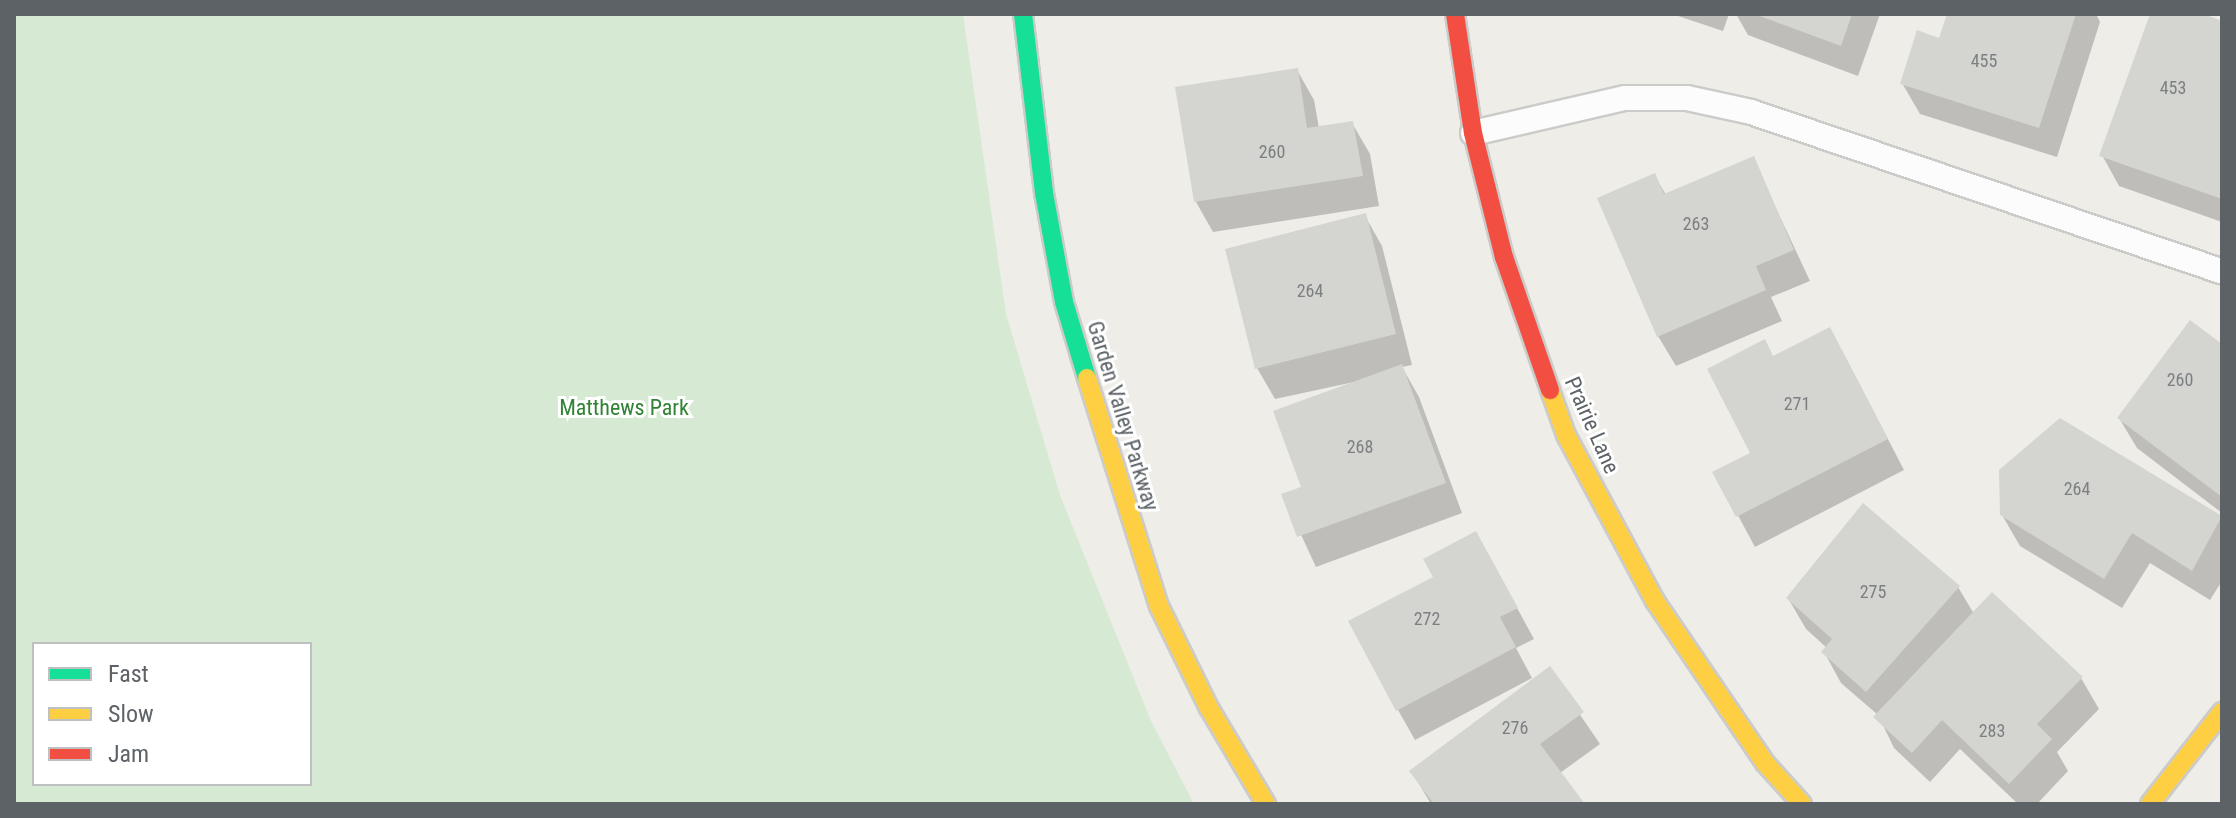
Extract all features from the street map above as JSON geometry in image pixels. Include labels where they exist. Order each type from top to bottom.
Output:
[{"type":"street","name":"Garden Valley Parkway","points":[[1023,14],[1044,193],[1064,302],[1125,508],[1159,606],[1209,708],[1266,804]]},
{"type":"street","name":"Prairie Lane","points":[[1455,14],[1473,133],[1504,257],[1566,435],[1655,601],[1765,763],[1802,804]]},
{"type":"street","points":[[2150,804],[2222,712]]},
{"type":"lane","points":[[1473,133],[1625,98],[1687,98],[1751,112],[2222,271]]},
{"type":"green space","name":"Matthews Park","points":[[14,14],[963,14],[1006,314],[1060,495],[1151,721],[1194,804],[14,804]]},
{"type":"building","points":[[1754,14],[1852,14],[1841,46]]},
{"type":"building","points":[[1947,14],[2076,14],[2039,128],[1900,84],[1917,30],[1939,38]]},
{"type":"building","points":[[2150,14],[2204,14],[2222,21],[2222,199],[2099,156]]},
{"type":"building","points":[[1298,68],[1307,128],[1353,121],[1363,176],[1194,202],[1175,87]]},
{"type":"building","points":[[1754,156],[1794,250],[1756,266],[1766,290],[1657,337],[1597,198],[1655,173],[1664,194]]},
{"type":"building","points":[[1366,213],[1396,334],[1255,369],[1225,249]]},
{"type":"building","points":[[2190,320],[2222,344],[2222,497],[2117,418]]},
{"type":"building","points":[[1830,327],[1888,439],[1736,517],[1712,472],[1750,453],[1707,369],[1765,339],[1773,356]]},
{"type":"building","points":[[1402,364],[1446,483],[1297,537],[1281,494],[1301,487],[1273,411]]},
{"type":"building","points":[[2060,418],[2222,516],[2192,571],[2132,533],[2104,579],[2000,515],[1999,470]]},
{"type":"building","points":[[1863,503],[1960,586],[1866,692],[1821,652],[1832,639],[1786,598]]},
{"type":"building","points":[[1476,531],[1518,608],[1500,617],[1516,647],[1396,711],[1348,621],[1433,577],[1423,559]]},
{"type":"building","points":[[1992,592],[2083,677],[2037,724],[2052,739],[2009,784],[1942,720],[1912,753],[1873,717]]},
{"type":"building","points":[[1550,666],[1584,712],[1540,744],[1585,804],[1434,804],[1409,771]]},
{"type":"traffic: fast","points":[[1023,14],[1044,193],[1064,302],[1087,378]]},
{"type":"traffic: slow","points":[[1087,378],[1159,606],[1209,708],[1266,804]]},
{"type":"traffic: slow","points":[[1550,390],[1566,435],[1655,601],[1765,763],[1802,804]]},
{"type":"traffic: slow","points":[[2150,804],[2222,712]]},
{"type":"traffic: jam","points":[[1455,14],[1473,133],[1504,257],[1550,390]]}]
